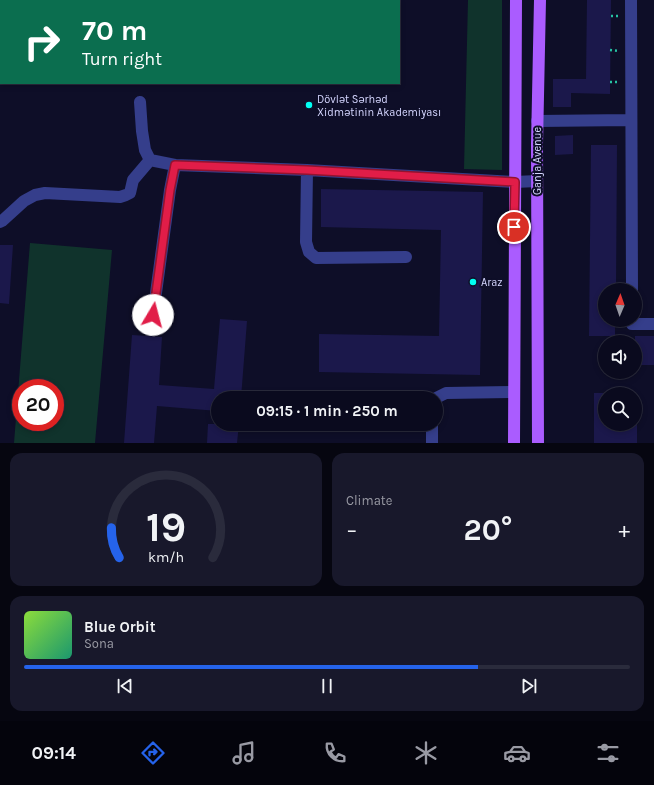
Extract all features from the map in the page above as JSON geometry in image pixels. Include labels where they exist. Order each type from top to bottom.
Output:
[{"type":"main road","name":"Ganja Avenue","points":[[514,443],[516,0]]},
{"type":"main road","name":"Ganja Avenue","points":[[538,443],[537,120],[540,0]]},
{"type":"lane","points":[[631,0],[632,283]]},
{"type":"lane","points":[[140,102],[145,150],[150,160]]},
{"type":"lane","points":[[537,120],[632,120]]},
{"type":"lane","points":[[150,160],[175,165],[307,170],[515,182],[537,181]]},
{"type":"lane","points":[[0,222],[35,195],[45,193],[120,197],[126,195],[130,193],[133,180],[150,160]]},
{"type":"lane","points":[[153,315],[170,190],[175,165]]},
{"type":"lane","points":[[307,170],[306,242],[309,252],[316,258],[406,257]]},
{"type":"lane","points":[[642,324],[654,324]]},
{"type":"lane","points":[[443,394],[446,393],[514,392]]},
{"type":"lane","points":[[432,431],[432,443]]},
{"type":"green space","points":[[468,0],[502,0],[502,170],[464,169]]},
{"type":"green space","points":[[30,243],[112,250],[95,443],[14,443],[15,431],[64,431],[64,379],[19,379]]},
{"type":"building","points":[[587,0],[611,0],[610,94],[571,93],[571,107],[553,107],[553,79],[586,79]]},
{"type":"building","points":[[573,135],[573,154],[555,155],[555,136]]},
{"type":"building","points":[[591,145],[617,145],[616,283],[598,283],[598,327],[615,327],[615,335],[589,336]]},
{"type":"building","points":[[321,189],[483,192],[480,375],[319,372],[319,334],[439,336],[441,230],[321,227]]},
{"type":"building","points":[[0,245],[13,245],[9,304],[0,303]]},
{"type":"building","points":[[220,319],[247,321],[242,391],[211,391],[211,410],[157,406],[154,443],[124,443],[132,335],[162,337],[159,385],[214,389]]},
{"type":"building","points":[[642,336],[654,336],[654,365],[642,365]]},
{"type":"building","points":[[594,393],[598,393],[598,431],[637,431],[637,443],[594,443]]},
{"type":"building","points":[[208,424],[211,424],[211,431],[238,431],[237,443],[207,443]]},
{"type":"place","name":"Dövlət Sərhəd Xidmətinin Akademiyası","points":[[309,105]]},
{"type":"place","name":"Araz","points":[[473,282]]},
{"type":"route","points":[[153,315],[170,190],[175,165],[307,170],[515,182],[514,227]]}]
